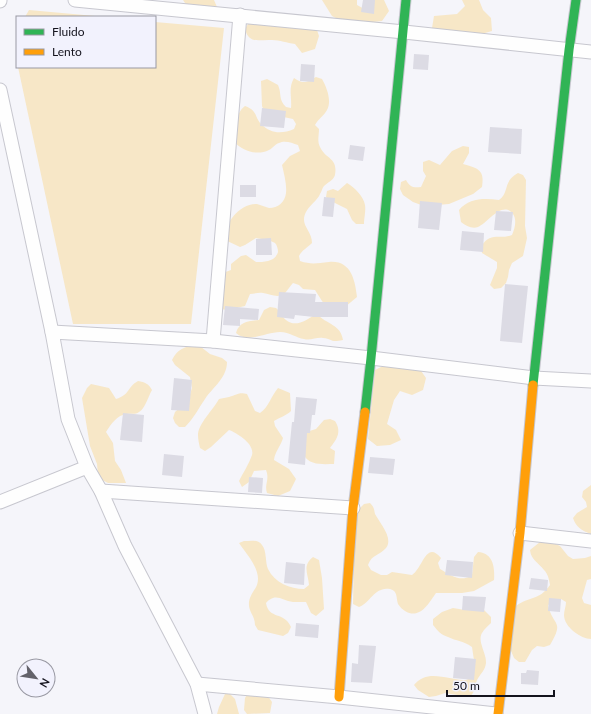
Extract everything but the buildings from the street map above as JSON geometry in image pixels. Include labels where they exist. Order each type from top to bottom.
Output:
[{"type":"street","points":[[75,0],[240,15],[591,52]]},
{"type":"street","points":[[339,697],[353,508],[371,358],[406,0]]},
{"type":"street","points":[[197,684],[339,697],[400,709],[497,714],[520,533],[534,378],[569,50],[576,0]]},
{"type":"street","points":[[213,341],[240,15]]},
{"type":"street","points":[[1,98],[52,332],[68,419],[87,467],[101,491],[125,546],[197,684],[205,714]]},
{"type":"street","points":[[52,332],[213,341],[371,358],[534,378],[591,381]]},
{"type":"street","points":[[0,502],[87,467]]},
{"type":"street","points":[[101,491],[353,508]]},
{"type":"street","points":[[520,533],[591,541]]},
{"type":"shaded area","points":[[183,0],[214,0],[217,7],[211,9],[187,6]]},
{"type":"shaded area","points":[[322,0],[357,0],[357,5],[366,10],[372,0],[384,0],[389,11],[382,21],[364,23],[353,27],[332,16]]},
{"type":"shaded area","points":[[462,0],[479,0],[483,10],[491,18],[492,31],[478,35],[442,34],[432,28],[434,16],[457,14],[465,6]]},
{"type":"shaded area","points":[[29,10],[95,16],[26,16]]},
{"type":"shaded area","points":[[156,22],[224,28],[191,324],[73,324],[18,68],[156,68]]},
{"type":"shaded area","points":[[260,22],[302,29],[308,27],[317,30],[319,36],[315,49],[302,53],[295,44],[275,40],[252,39],[249,37],[245,29],[248,24]]},
{"type":"shaded area","points":[[316,77],[322,79],[324,83],[328,94],[329,103],[326,112],[315,125],[319,129],[318,141],[322,151],[335,165],[335,175],[332,180],[323,187],[318,197],[306,212],[304,223],[311,236],[312,243],[299,256],[300,261],[308,263],[336,262],[342,264],[347,268],[353,278],[357,297],[345,307],[326,306],[315,290],[303,289],[299,285],[293,283],[286,292],[280,296],[261,293],[250,294],[245,306],[227,310],[221,309],[220,274],[231,270],[231,264],[241,256],[246,255],[256,262],[262,262],[272,260],[278,252],[275,243],[268,240],[256,238],[240,247],[223,239],[224,233],[230,221],[244,207],[257,204],[272,208],[280,204],[284,199],[286,190],[282,165],[290,156],[300,151],[298,145],[286,142],[281,142],[269,150],[260,153],[250,152],[242,148],[234,142],[237,117],[245,106],[254,112],[261,124],[269,130],[285,132],[294,129],[296,124],[293,119],[269,114],[264,111],[262,106],[261,81],[267,79],[278,85],[282,101],[286,107],[291,108],[291,89],[294,78],[301,82],[305,82]]},
{"type":"shaded area","points":[[463,146],[469,147],[469,153],[463,164],[473,167],[481,173],[483,181],[482,187],[473,194],[449,204],[424,206],[413,202],[403,195],[400,189],[401,182],[406,180],[412,186],[421,187],[426,176],[423,171],[423,162],[429,160],[440,165],[452,151]]},
{"type":"shaded area","points":[[518,173],[523,175],[526,180],[525,226],[527,238],[523,256],[512,263],[506,283],[501,288],[494,289],[490,285],[497,268],[497,262],[482,253],[481,247],[484,242],[491,237],[512,235],[515,224],[514,216],[509,210],[500,211],[482,225],[474,228],[461,222],[459,210],[467,203],[472,201],[488,199],[499,200],[504,194],[510,180]]},
{"type":"shaded area","points":[[347,183],[358,192],[363,199],[365,205],[364,224],[356,224],[352,220],[347,209],[326,197],[327,191],[333,189],[338,191]]},
{"type":"shaded area","points":[[270,307],[276,308],[286,320],[293,323],[305,321],[315,314],[338,329],[343,340],[334,341],[326,338],[306,339],[280,332],[252,338],[241,336],[236,333],[239,326],[248,322],[259,320],[264,310]]},
{"type":"shaded area","points":[[190,346],[201,347],[210,354],[222,358],[227,362],[225,373],[222,378],[205,399],[191,420],[185,427],[179,427],[173,418],[175,412],[184,404],[192,388],[190,377],[175,365],[172,360],[179,351]]},
{"type":"shaded area","points":[[385,365],[419,368],[426,378],[423,390],[412,395],[400,391],[394,400],[387,424],[396,430],[401,440],[390,445],[377,446],[368,439],[375,370]]},
{"type":"shaded area","points":[[138,381],[150,386],[152,390],[143,408],[136,413],[120,416],[112,423],[106,432],[113,443],[115,461],[121,470],[126,483],[108,483],[102,480],[98,475],[97,464],[90,446],[82,398],[87,388],[91,384],[109,388],[116,399],[124,395],[134,383]]},
{"type":"shaded area","points":[[278,388],[290,393],[291,411],[274,421],[275,426],[283,438],[274,460],[289,469],[296,479],[290,491],[278,496],[267,493],[266,470],[254,471],[249,482],[242,487],[239,481],[248,465],[252,451],[251,447],[241,436],[229,430],[205,451],[200,448],[198,435],[200,426],[219,399],[244,393],[247,394],[255,411],[260,413],[266,408]]},
{"type":"shaded area","points":[[330,419],[335,421],[338,429],[337,438],[330,448],[335,451],[334,464],[313,463],[306,459],[303,453],[303,433],[316,429],[324,420]]},
{"type":"shaded area","points":[[591,485],[591,534],[580,528],[573,518],[577,513],[587,507],[586,502],[582,497],[583,491]]},
{"type":"shaded area","points":[[370,503],[385,530],[388,540],[386,548],[370,561],[368,565],[371,570],[381,575],[387,575],[392,572],[412,575],[416,572],[425,557],[432,552],[436,553],[441,558],[438,563],[440,569],[456,577],[464,578],[472,575],[474,557],[478,552],[487,555],[490,558],[494,570],[494,580],[474,591],[462,593],[436,593],[424,609],[415,613],[410,613],[401,608],[398,604],[396,593],[390,589],[376,592],[359,607],[353,604],[355,513],[364,504]]},
{"type":"shaded area","points":[[548,540],[560,546],[568,556],[573,559],[591,556],[591,579],[587,580],[582,598],[584,603],[591,605],[591,639],[578,635],[567,624],[564,615],[566,602],[561,599],[548,605],[557,627],[557,631],[550,645],[544,647],[537,646],[532,650],[525,662],[519,662],[514,658],[509,646],[516,606],[542,594],[550,585],[546,573],[533,559],[530,550],[540,542]]},
{"type":"shaded area","points":[[244,541],[254,541],[260,543],[264,547],[267,566],[271,574],[283,584],[293,588],[304,589],[309,585],[306,570],[308,563],[313,557],[319,560],[324,609],[316,616],[311,613],[306,602],[293,602],[273,598],[266,603],[270,612],[285,619],[291,627],[288,633],[283,636],[258,630],[250,611],[249,602],[250,597],[257,585],[258,579],[256,568],[239,543]]},
{"type":"shaded area","points":[[453,608],[465,610],[482,608],[491,617],[491,623],[484,630],[481,636],[481,644],[486,663],[470,697],[445,693],[429,697],[418,690],[414,685],[419,680],[425,677],[438,676],[466,680],[471,678],[475,667],[472,647],[466,643],[443,635],[433,625],[433,619],[442,612]]},
{"type":"shaded area","points":[[265,692],[272,702],[270,713],[247,714],[244,710],[245,698],[248,693]]},
{"type":"shaded area","points":[[225,694],[230,694],[235,699],[239,714],[217,714]]},
{"type":"traffic: fast","points":[[365,412],[406,0]]},
{"type":"traffic: fast","points":[[533,385],[569,50],[576,0]]},
{"type":"traffic: slow","points":[[498,714],[520,533],[533,385]]},
{"type":"traffic: slow","points":[[339,697],[353,508],[365,412]]}]
